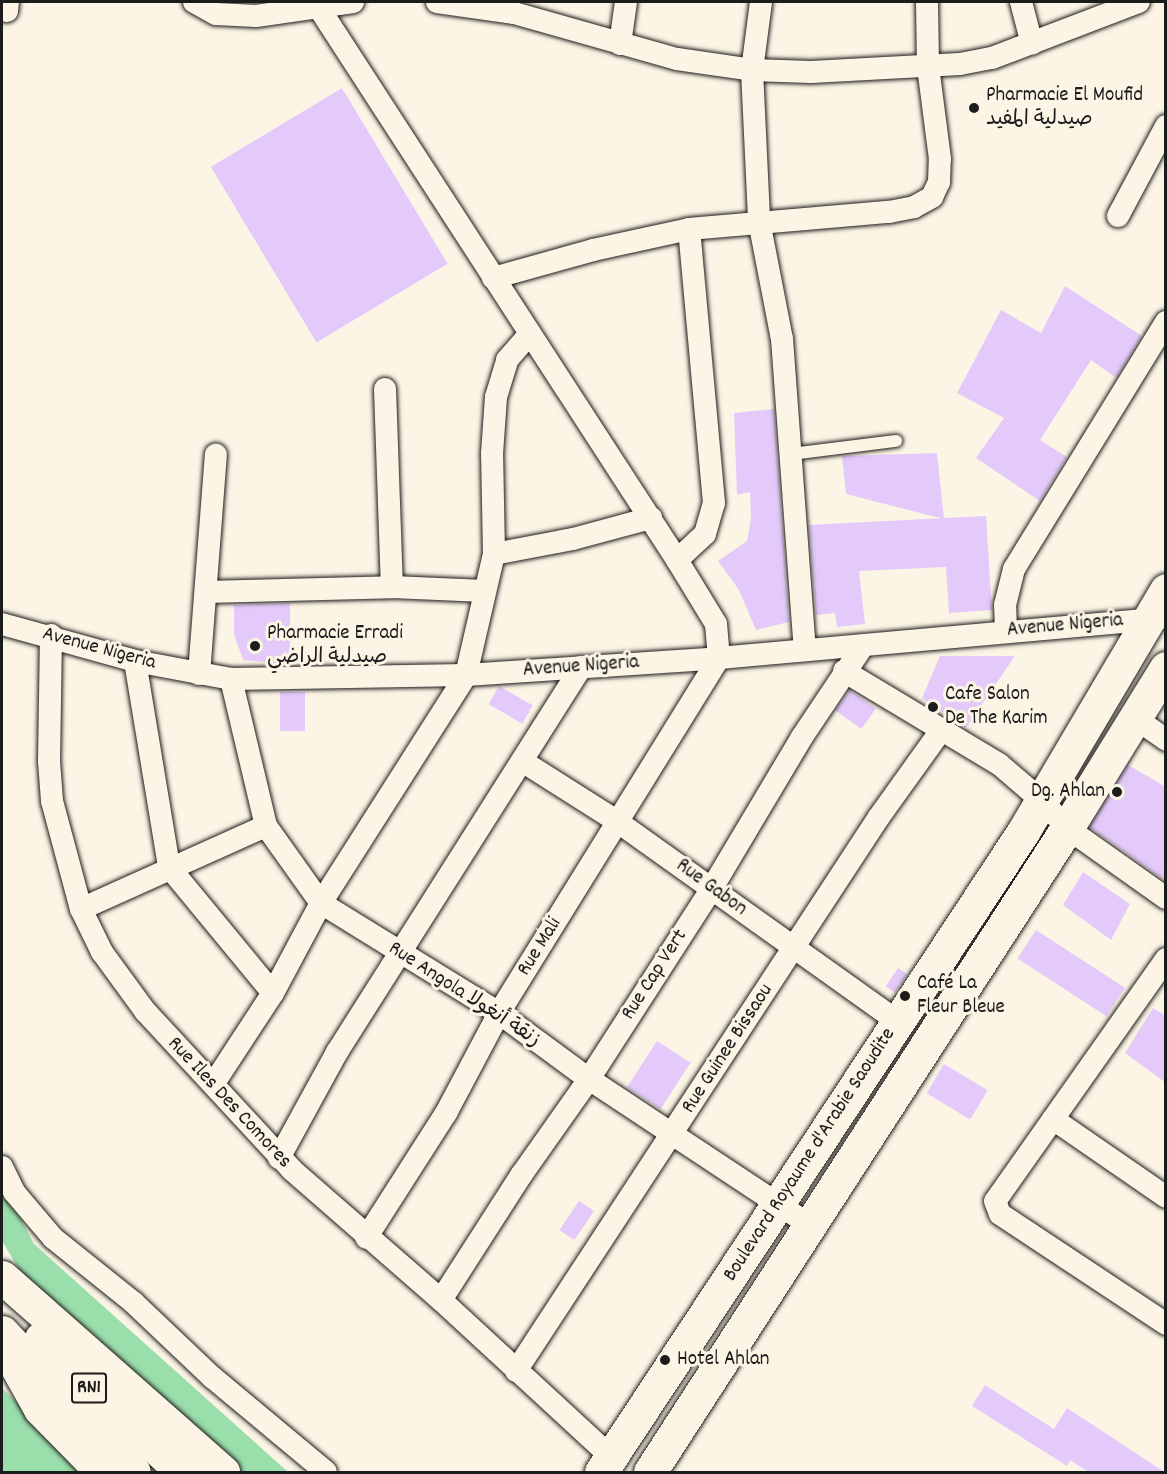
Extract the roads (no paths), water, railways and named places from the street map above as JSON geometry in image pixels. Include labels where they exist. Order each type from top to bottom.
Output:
[{"type":"main road","name":"Boulevard Royaume d'Arabie Saoudite","points":[[607,1466],[1042,801],[1156,619],[1166,590]]},
{"type":"main road","name":"Boulevard Royaume d'Arabie Saoudite","points":[[650,1473],[1067,828],[1166,669]]},
{"type":"main road","points":[[2,1277],[223,1473]]},
{"type":"main road","name":"RN1","points":[[2,1297],[96,1395],[183,1473]]},
{"type":"main road","name":"RN1","points":[[2,1332],[134,1473]]},
{"type":"main road","points":[[2,1340],[40,1409],[102,1473]]},
{"type":"street","points":[[195,3],[204,10],[231,16],[319,8],[353,2]]},
{"type":"street","points":[[437,2],[514,13],[677,59],[752,70],[866,71],[992,58],[1032,45],[1139,2]]},
{"type":"street","points":[[621,44],[626,2]]},
{"type":"street","points":[[761,2],[752,70],[759,221],[782,339],[805,650]]},
{"type":"street","points":[[494,278],[593,250],[689,229],[759,221],[889,212],[914,207],[932,198],[939,182],[940,159],[928,66],[927,2]]},
{"type":"street","points":[[1021,2],[1032,45]]},
{"type":"street","points":[[319,8],[677,560],[716,624],[719,658]]},
{"type":"street","points":[[1118,216],[1166,126]]},
{"type":"street","points":[[677,560],[705,534],[714,503],[689,229]]},
{"type":"street","points":[[1006,631],[1005,605],[1014,569],[1166,321]]},
{"type":"street","points":[[214,1083],[273,993],[321,903],[466,675],[494,554],[492,454],[496,397],[507,360],[529,335]]},
{"type":"street","points":[[385,389],[392,588]]},
{"type":"street","points":[[199,674],[216,455]]},
{"type":"street","points":[[494,554],[573,539],[651,518]]},
{"type":"street","points":[[206,592],[392,588],[485,591]]},
{"type":"street","name":"Avenue Nigeria","points":[[2,624],[51,635],[135,661],[231,679],[466,675],[719,658],[1156,619]]},
{"type":"street","name":"Rue Iles Des Comores","points":[[51,635],[49,761],[52,801],[81,909],[102,952],[145,1011],[214,1083],[231,1109],[279,1158],[366,1238],[441,1300],[516,1371],[607,1466]]},
{"type":"street","name":"Rue Cap Vert","points":[[441,1300],[522,1174],[589,1079],[711,888],[844,671],[863,646]]},
{"type":"street","name":"Rue Mali","points":[[366,1238],[446,1113],[499,1013],[719,658]]},
{"type":"street","points":[[135,661],[169,867],[273,993]]},
{"type":"street","points":[[279,1158],[337,1052],[581,667]]},
{"type":"street","points":[[844,671],[999,764],[1042,801],[1067,828],[1166,898]]},
{"type":"street","name":"Rue Angola زنقة أنغولا","points":[[231,679],[266,826],[321,903],[400,954],[499,1013],[589,1079],[777,1206],[811,1226]]},
{"type":"street","points":[[1135,718],[1166,740]]},
{"type":"street","name":"Rue Guinee Bissaou","points":[[516,1371],[793,949],[942,729]]},
{"type":"street","name":"Rue Gabon","points":[[522,761],[618,822],[897,1021]]},
{"type":"street","points":[[81,909],[169,867],[266,826]]},
{"type":"street","points":[[1166,959],[1002,1187],[995,1201],[997,1210],[1166,1324]]},
{"type":"street","points":[[1053,1119],[1166,1197]]},
{"type":"street","points":[[2,1167],[15,1192],[53,1238],[134,1303],[212,1377],[326,1473]]},
{"type":"lane","points":[[791,454],[896,441]]},
{"type":"place","name":"Pharmacie El Moufid صيدلية المفيد","points":[[974,108]]},
{"type":"place","name":"Pharmacie Erradi صيدلية الراضي","points":[[255,646]]},
{"type":"place","name":"Cafe Salon De The Karim","points":[[933,707]]},
{"type":"place","name":"Dg. Ahlan","points":[[1117,792]]},
{"type":"place","name":"Café La Fleur Bleue","points":[[905,996]]},
{"type":"place","name":"Hotel Ahlan","points":[[665,1360]]}]
